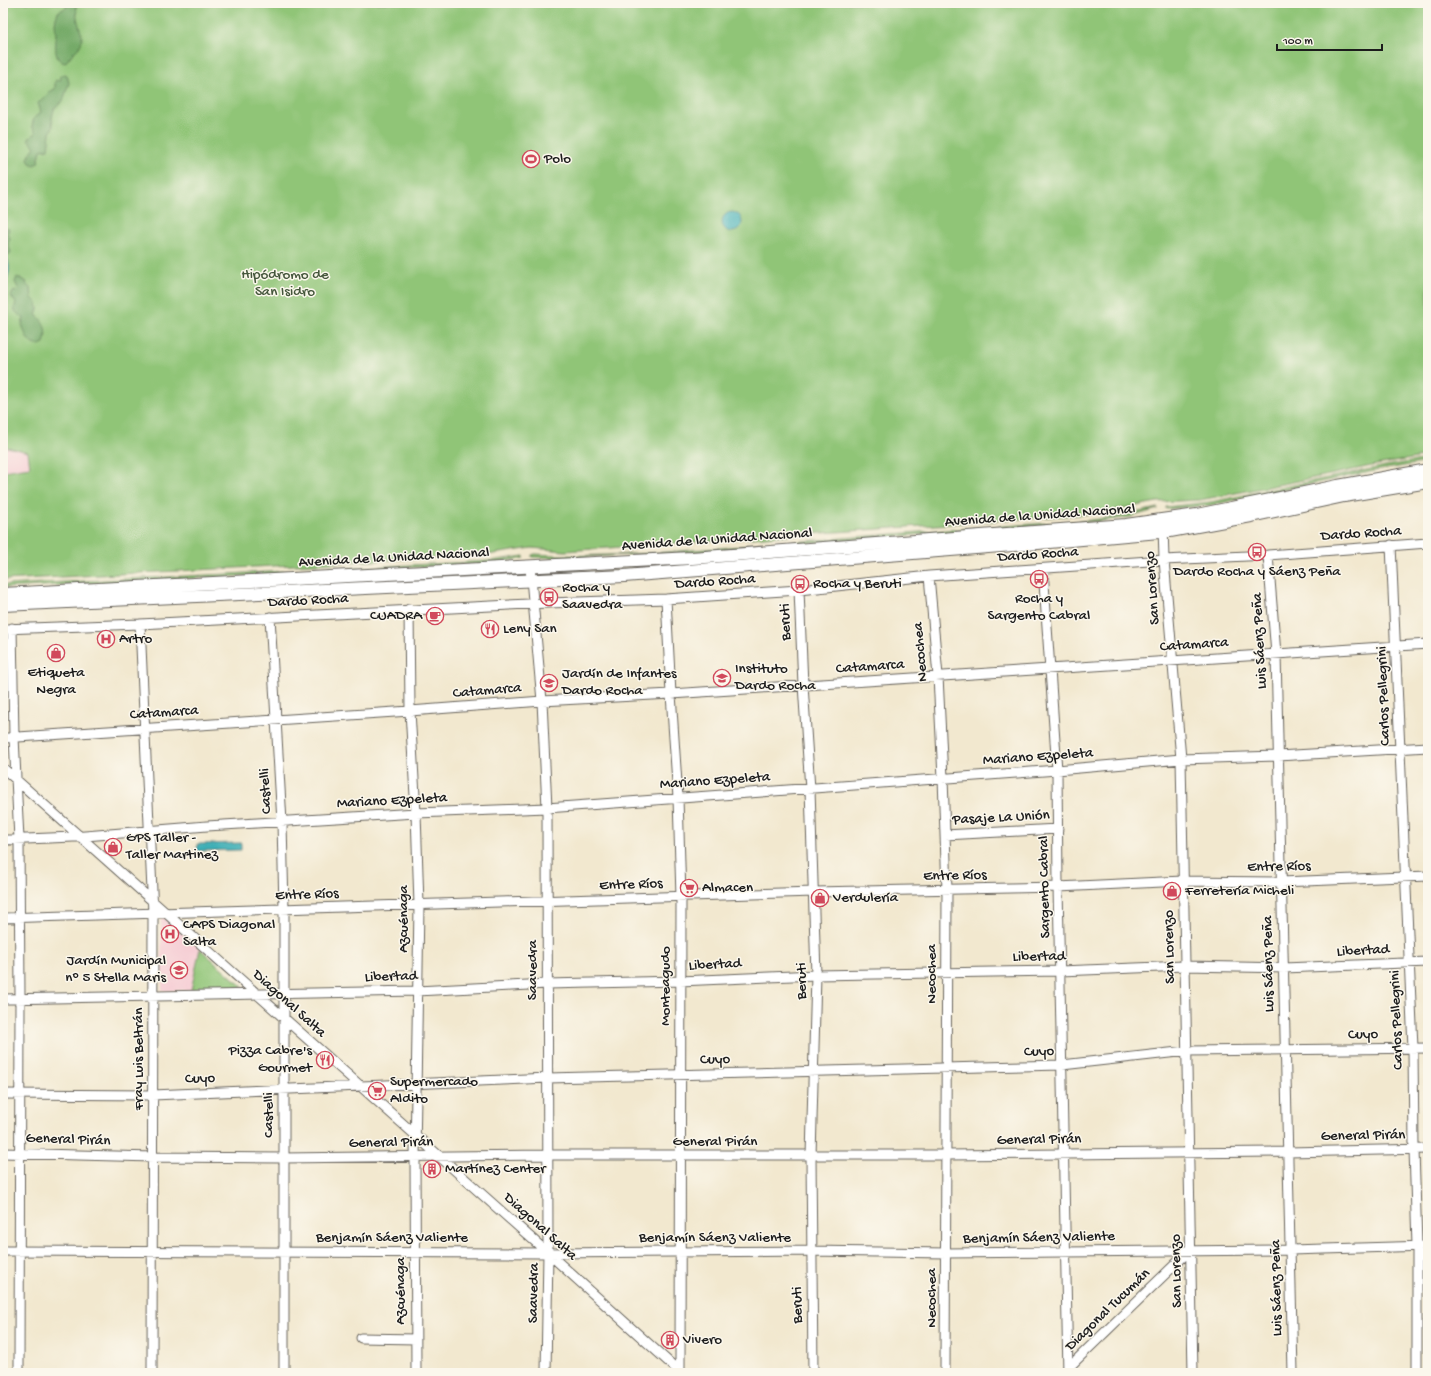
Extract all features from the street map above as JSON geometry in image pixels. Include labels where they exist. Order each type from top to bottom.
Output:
[{"type":"main road","name":"Avenida de la Unidad Nacional","points":[[3,594],[692,558],[1126,525],[1163,526],[1338,486],[1428,470]]},
{"type":"main road","name":"Avenida de la Unidad Nacional","points":[[3,605],[632,576],[924,552],[1251,516],[1389,488],[1428,482]]},
{"type":"street","name":"San Lorenzo","points":[[1163,526],[1164,560],[1181,759],[1193,1373]]},
{"type":"street","name":"Dardo Rocha","points":[[7,629],[140,624],[409,609],[666,600],[799,590],[929,576],[1164,560],[1268,555],[1428,543]]},
{"type":"street","name":"Carlos Pellegrini","points":[[1391,545],[1413,1048],[1417,1246],[1417,1373]]},
{"type":"street","name":"Luis Sáenz Peña","points":[[1268,555],[1276,654],[1293,1373]]},
{"type":"street","name":"Saavedra","points":[[530,567],[542,701],[547,808],[548,1253],[546,1373]]},
{"type":"street","name":"Sargento Cabral","points":[[1043,569],[1057,770],[1066,1372]]},
{"type":"street","name":"Necochea","points":[[929,576],[938,676],[947,890],[945,1373]]},
{"type":"street","name":"Beruti","points":[[799,590],[803,686],[810,789],[816,975],[811,1156],[813,1373]]},
{"type":"street","name":"Monteagudo","points":[[666,600],[678,798],[681,897],[680,1373]]},
{"type":"street","name":"Azcuénaga","points":[[409,609],[410,711],[416,813],[419,905],[415,1134],[416,1373]]},
{"type":"street","name":"Castelli","points":[[270,617],[282,822],[284,910],[284,1373]]},
{"type":"street","name":"Fray Luis Beltrán","points":[[140,624],[153,902],[152,1373]]},
{"type":"street","points":[[7,629],[19,839],[19,1373]]},
{"type":"street","name":"Catamarca","points":[[3,738],[542,701],[803,686],[1172,660],[1428,644]]},
{"type":"street","name":"Mariano Ezpeleta","points":[[3,840],[80,837],[207,826],[416,813],[547,808],[1057,770],[1181,759],[1278,756],[1428,747]]},
{"type":"street","name":"Diagonal Salta","points":[[3,768],[415,1134],[680,1373]]},
{"type":"street","name":"Pasaje La Unión","points":[[945,835],[1058,829]]},
{"type":"street","name":"Entre Ríos","points":[[3,918],[814,892],[1058,887],[1183,881],[1281,882],[1428,876]]},
{"type":"street","name":"Libertad","points":[[3,999],[417,991],[547,984],[680,981],[816,975],[1060,971],[1185,966],[1284,968],[1428,962]]},
{"type":"street","name":"Cuyo","points":[[3,1094],[153,1095],[548,1078],[1062,1065],[1187,1051],[1428,1048]]},
{"type":"street","name":"General Pirán","points":[[3,1152],[153,1157],[283,1158],[547,1155],[946,1155],[1288,1152],[1428,1149]]},
{"type":"street","name":"Benjamín Sáenz Valiente","points":[[3,1251],[548,1253],[811,1251],[946,1253],[1290,1250],[1428,1246]]},
{"type":"street","name":"Diagonal Tucumán","points":[[1066,1372],[1190,1250]]},
{"type":"street","points":[[361,1338],[416,1339]]},
{"type":"shaded area","points":[[3,441],[28,452],[30,467],[3,471]]},
{"type":"shaded area","name":"Jardín Municipal nº 5 Stella Maris","points":[[164,917],[200,949],[191,990],[162,991],[161,919]]},
{"type":"green space","name":"Hipódromo de San Isidro","points":[[3,3],[1428,3],[1428,456],[1200,500],[1157,502],[1092,514],[565,551],[532,548],[487,555],[3,580],[3,471],[30,467],[28,452],[3,446]]},
{"type":"green space","points":[[65,3],[76,3],[77,17],[82,39],[80,46],[65,63],[57,56],[55,25],[58,12],[67,7]]},
{"type":"green space","points":[[65,74],[67,75],[69,83],[63,101],[54,109],[52,118],[53,127],[50,133],[48,149],[41,150],[38,163],[34,165],[30,163],[28,159],[35,147],[28,139],[36,133],[32,126],[34,118],[41,112],[38,103],[49,92],[55,89],[55,81],[60,81],[61,76]]},
{"type":"green space","points":[[3,227],[8,228],[9,230],[7,233],[10,238],[8,244],[11,252],[9,255],[3,252]]},
{"type":"green space","points":[[17,277],[27,282],[26,284],[31,289],[32,298],[37,303],[38,309],[36,315],[44,324],[46,335],[44,343],[39,345],[35,345],[29,340],[22,324],[24,318],[15,310],[16,303],[11,296],[13,292],[19,290],[15,282]]},
{"type":"green space","points":[[1428,459],[1428,462],[1374,471],[1211,505],[1166,509],[1166,507],[1211,502],[1386,466]]},
{"type":"green space","points":[[1158,508],[1130,517],[1101,521],[695,552],[564,558],[532,557],[532,555],[535,554],[619,555],[1084,521],[1115,517]]},
{"type":"green space","points":[[524,556],[524,558],[496,563],[3,588],[3,585],[491,561]]},
{"type":"green space","points":[[200,949],[243,987],[191,990]]},
{"type":"water","points":[[732,212],[739,215],[742,222],[739,229],[732,232],[725,229],[722,222],[725,215]]},
{"type":"water","points":[[3,244],[9,265],[9,274],[3,284]]},
{"type":"water","points":[[241,843],[241,850],[197,851],[197,844]]},
{"type":"place","name":"Polo","points":[[531,159]]},
{"type":"place","name":"Dardo Rocha y Sáenz Peña","points":[[1257,552]]},
{"type":"place","name":"Rocha y Sargento Cabral","points":[[1039,579]]},
{"type":"place","name":"Rocha y Beruti","points":[[800,584]]},
{"type":"place","name":"Rocha y Saavedra","points":[[549,597]]},
{"type":"place","name":"CUADRA","points":[[435,616]]},
{"type":"place","name":"Leny San","points":[[490,629]]},
{"type":"place","name":"Artro","points":[[106,639]]},
{"type":"place","name":"Etiqueta Negra","points":[[56,653]]},
{"type":"place","name":"Instituto Dardo Rocha","points":[[722,678]]},
{"type":"place","name":"Jardín de Infantes Dardo Rocha","points":[[549,683]]},
{"type":"place","name":"GPS Taller - Taller Martinez","points":[[113,847]]},
{"type":"place","name":"Almacen","points":[[689,888]]},
{"type":"place","name":"Ferretería Micheli","points":[[1172,891]]},
{"type":"place","name":"Verdulería","points":[[820,898]]},
{"type":"place","name":"CAPS Diagonal Salta","points":[[170,934]]},
{"type":"place","name":"Jardín Municipal nº 5 Stella Maris","points":[[179,970]]},
{"type":"place","name":"Pizza Cabre's Gourmet","points":[[325,1060]]},
{"type":"place","name":"Supermercado Aldito","points":[[377,1091]]},
{"type":"place","name":"Martínez Center","points":[[432,1169]]},
{"type":"place","name":"Vivero","points":[[670,1340]]}]
